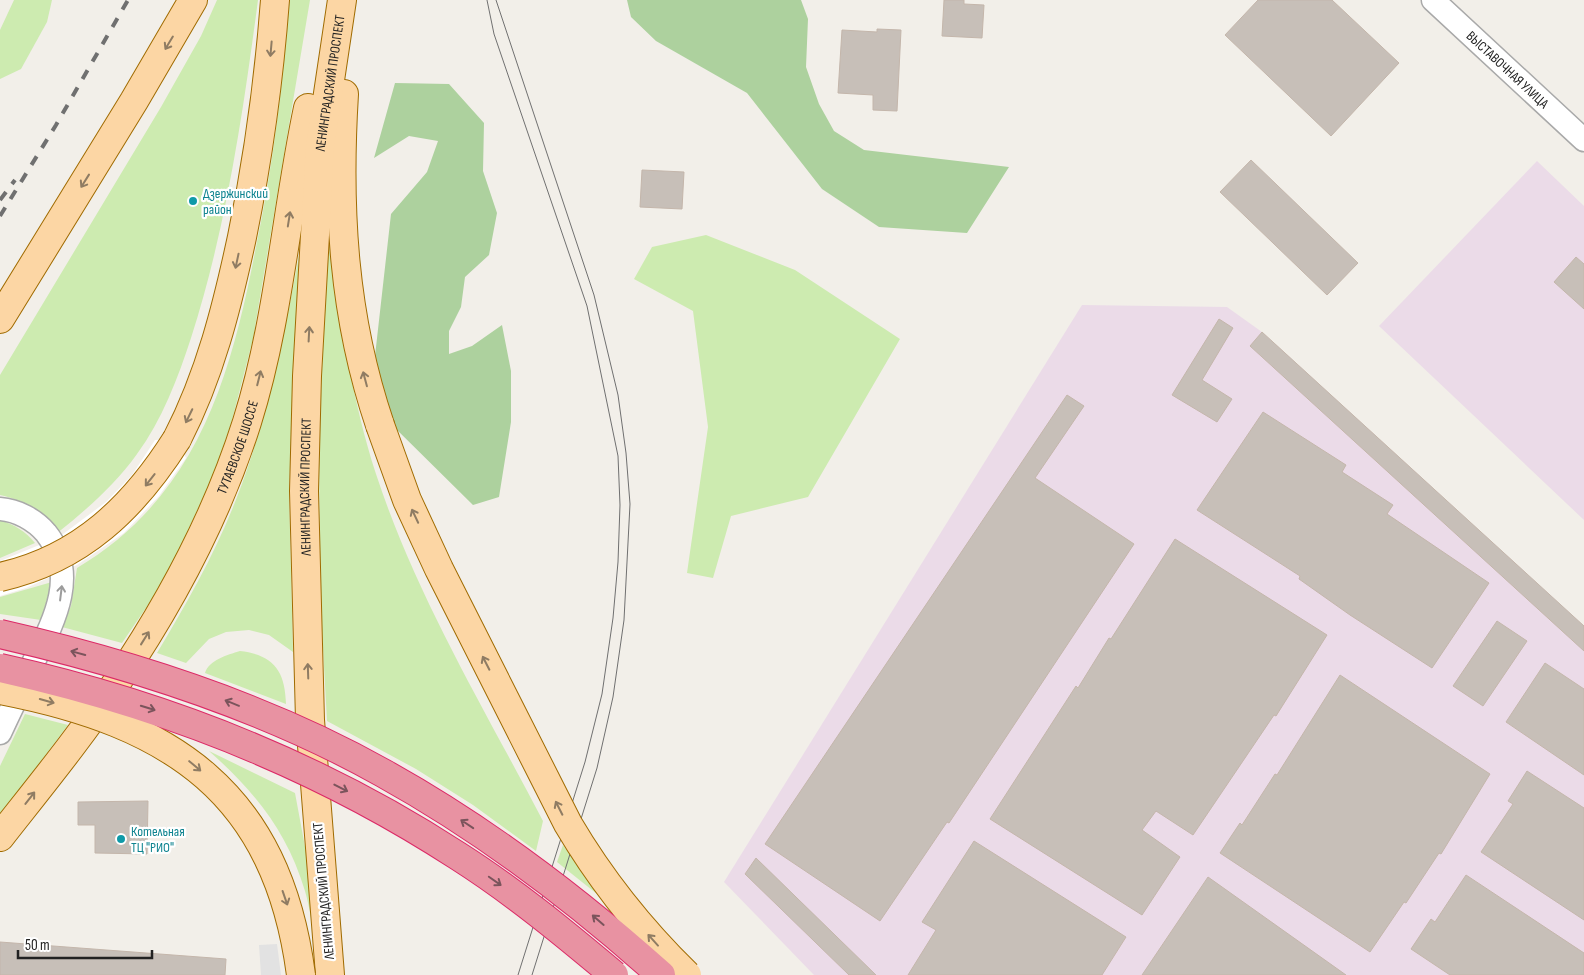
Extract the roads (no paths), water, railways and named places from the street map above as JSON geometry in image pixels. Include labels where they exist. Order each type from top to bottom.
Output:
[{"type":"highway","points":[[0,634],[114,663],[213,696],[277,721],[382,772],[432,801],[535,870],[588,911],[661,975]]},
{"type":"highway","points":[[0,668],[50,679],[162,712],[248,745],[318,776],[398,819],[460,856],[516,896],[614,975]]},
{"type":"main road","points":[[0,319],[134,101],[193,0]]},
{"type":"main road","points":[[0,577],[35,567],[58,556],[103,527],[141,490],[177,439],[190,413],[207,370],[236,266],[258,151],[270,59],[275,0]]},
{"type":"main road","name":"ТУТАЕВСКОЕ ШОССЕ","points":[[0,837],[84,729],[123,673],[186,567],[230,472],[260,377],[285,249],[301,143],[333,0]]},
{"type":"main road","name":"ЛЕНИНГРАДСКИЙ ПРОСПЕКТ","points":[[330,975],[310,720],[304,491],[307,376],[320,147],[342,0]]},
{"type":"main road","points":[[349,0],[340,158],[342,235],[356,346],[380,425],[407,500],[439,569],[568,824],[584,850],[634,920],[687,975]]},
{"type":"main road","points":[[0,690],[28,695],[108,718],[143,734],[191,762],[225,792],[249,822],[270,858],[286,899],[302,975]]},
{"type":"street","name":"ВЫСТАВОЧНАЯ УЛИЦА","points":[[1433,0],[1584,140]]},
{"type":"street","points":[[0,509],[24,516],[40,527],[52,542],[62,573],[58,608],[0,734]]},
{"type":"tram line","points":[[487,0],[494,34],[587,306],[618,456],[620,505],[618,562],[613,618],[602,694],[585,762],[518,975]]},
{"type":"tram line","points":[[496,0],[594,295],[618,395],[626,453],[630,504],[624,620],[613,697],[597,768],[532,975]]},
{"type":"railway","points":[[0,216],[56,125],[128,0]]},
{"type":"railway","points":[[0,200],[15,180]]},
{"type":"place","name":"Дзержинский район","points":[[193,201]]},
{"type":"place","name":"Котельная ТЦ \"РИО\"","points":[[121,839]]}]
